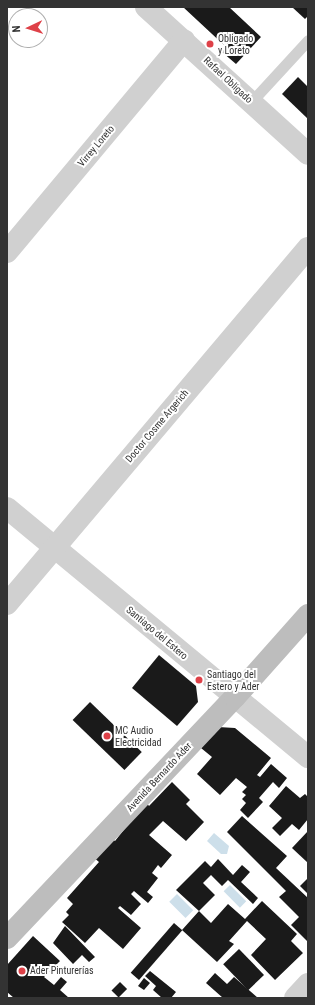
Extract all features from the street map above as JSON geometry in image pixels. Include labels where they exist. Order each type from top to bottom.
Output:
[{"type":"main road","name":"Avenida Bernardo Ader","points":[[7,938],[235,697],[308,615]]},
{"type":"street","name":"Rafael Obligado","points":[[146,7],[308,154]]},
{"type":"street","name":"Virrey Loreto","points":[[7,252],[184,40]]},
{"type":"street","name":"Doctor Cosme Argerich","points":[[7,604],[308,248]]},
{"type":"street","name":"Santiago del Estero","points":[[7,508],[308,757]]},
{"type":"street","points":[[295,998],[308,984]]},
{"type":"lane","points":[[251,102],[308,40]]},
{"type":"water","points":[[214,833],[229,846],[227,854],[221,854],[207,841]]},
{"type":"water","points":[[230,885],[246,901],[240,908],[224,891]]},
{"type":"water","points":[[177,894],[193,910],[185,918],[169,902]]},
{"type":"building","points":[[183,7],[229,7],[261,37],[236,64],[222,52],[226,47]]},
{"type":"building","points":[[292,7],[308,7],[308,16],[305,19]]},
{"type":"building","points":[[298,77],[308,87],[308,119],[282,94]]},
{"type":"building","points":[[159,655],[196,686],[198,702],[177,726],[132,688]]},
{"type":"building","name":"MC Audio Electricidad","points":[[90,702],[142,752],[124,770],[73,720]]},
{"type":"building","points":[[218,727],[235,728],[271,758],[257,775],[260,777],[271,764],[287,778],[279,788],[273,782],[259,798],[263,802],[248,818],[240,810],[246,803],[242,799],[246,795],[242,792],[247,787],[236,778],[220,795],[197,774],[212,757],[201,748]]},
{"type":"building","points":[[172,782],[190,800],[186,804],[204,822],[186,841],[163,821],[149,835],[172,855],[161,868],[158,865],[152,873],[158,878],[147,892],[153,897],[148,903],[134,891],[131,894],[141,904],[131,915],[120,906],[118,908],[141,928],[123,949],[99,928],[85,943],[62,922],[69,915],[66,912],[73,904],[67,898],[99,862],[93,857],[110,837],[115,841],[146,802],[149,806]]},
{"type":"building","points":[[286,786],[300,798],[305,794],[308,797],[308,819],[299,830],[292,824],[280,836],[272,828],[282,818],[269,806]]},
{"type":"building","points":[[242,816],[287,856],[276,868],[308,898],[308,942],[291,925],[299,917],[279,897],[286,891],[227,832]]},
{"type":"building","points":[[308,831],[308,863],[292,848]]},
{"type":"building","points":[[218,859],[233,875],[242,865],[250,872],[241,882],[258,898],[253,904],[228,880],[222,886],[211,875],[203,883],[215,895],[199,911],[176,890],[205,861],[211,867]]},
{"type":"building","points":[[308,878],[308,894],[300,886]]},
{"type":"building","points":[[262,901],[297,934],[291,941],[303,953],[275,980],[251,955],[266,939],[247,921],[229,941],[234,944],[217,962],[182,930],[199,911],[211,923],[228,904],[245,919]]},
{"type":"building","points":[[174,923],[182,930],[139,980],[131,973]]},
{"type":"building","points":[[65,926],[95,957],[89,962],[82,955],[73,964],[53,943]]},
{"type":"building","points":[[33,936],[60,961],[44,977],[54,985],[61,977],[67,982],[60,990],[69,998],[14,998],[7,992],[7,965]]},
{"type":"building","points":[[239,949],[264,975],[248,990],[223,964]]},
{"type":"building","points":[[150,971],[176,992],[171,998],[162,998],[153,990],[156,986],[145,976]]},
{"type":"building","points":[[215,973],[227,984],[234,977],[258,998],[223,998],[206,983]]},
{"type":"building","points":[[144,978],[150,983],[144,990],[138,986]]},
{"type":"building","points":[[120,982],[127,989],[119,998],[112,990]]},
{"type":"place","name":"Obligado y Loreto","points":[[210,44]]},
{"type":"place","name":"Santiago del Estero y Ader","points":[[199,680]]},
{"type":"place","name":"MC Audio Electricidad","points":[[107,736]]},
{"type":"place","name":"Ader Pinturerías","points":[[22,971]]}]
